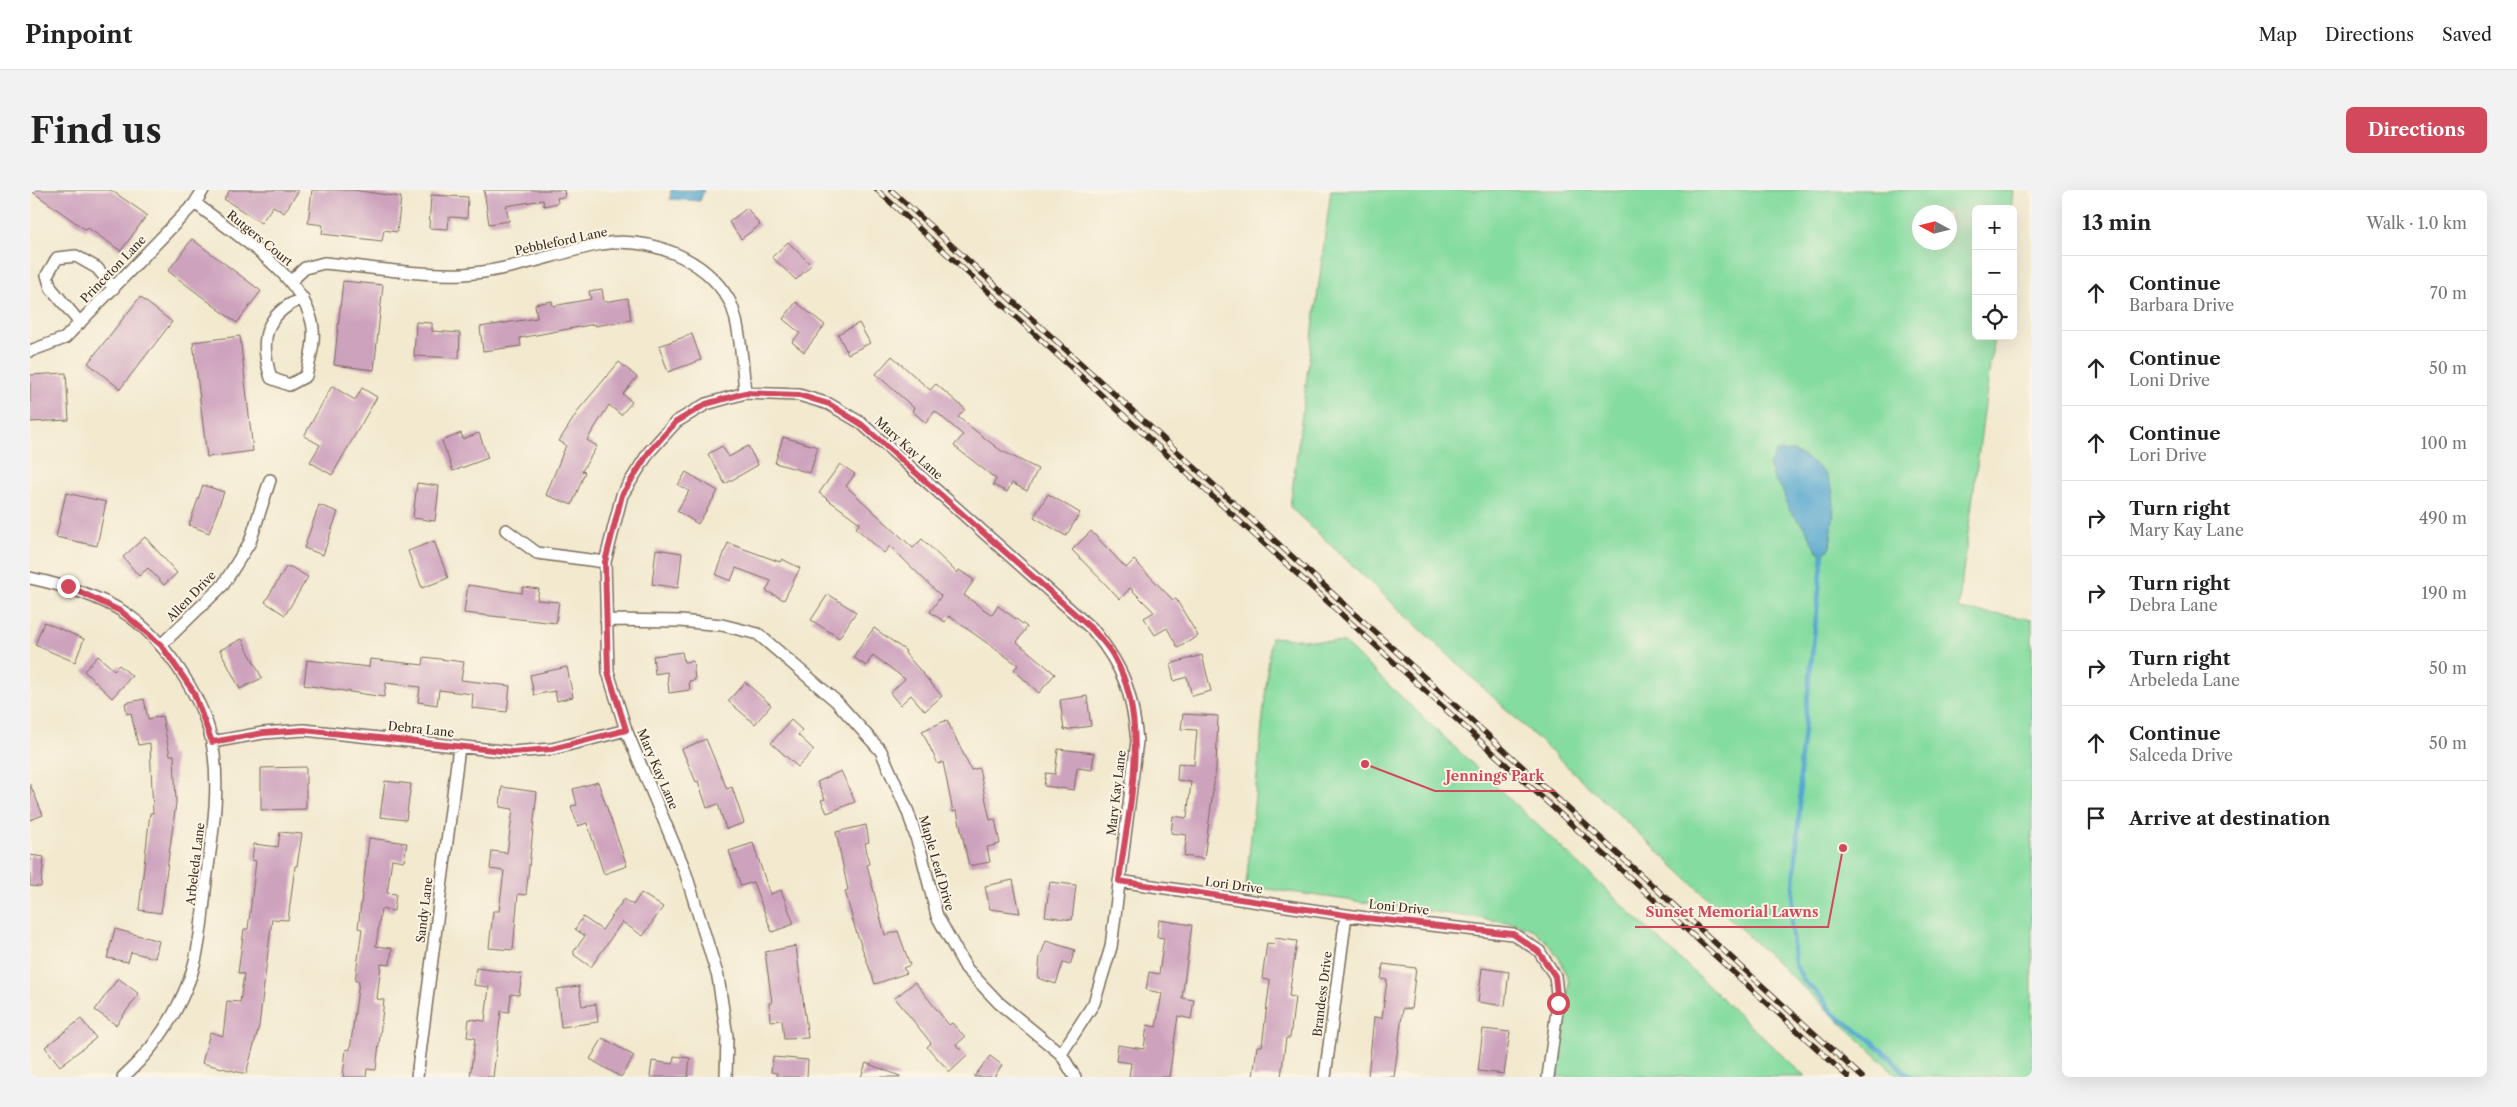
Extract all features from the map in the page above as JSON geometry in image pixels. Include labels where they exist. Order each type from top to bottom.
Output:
[{"type":"street","name":"Princeton Lane","points":[[30,351],[65,338],[195,203],[203,190]]},
{"type":"street","name":"Rutgers Court","points":[[195,203],[290,280],[303,298],[313,323],[312,351],[306,376],[289,385],[271,378],[265,359],[266,334],[275,314],[288,304],[303,298]]},
{"type":"street","name":"Pebbleford Lane","points":[[290,280],[305,268],[324,263],[464,274],[493,270],[603,244],[640,242],[672,251],[704,272],[729,300],[740,340],[745,393]]},
{"type":"street","points":[[80,322],[52,288],[47,275],[57,258],[76,256],[97,268],[114,288]]},
{"type":"street","name":"Mary Kay Lane","points":[[726,1077],[728,1036],[718,977],[684,868],[626,730],[608,672],[605,562],[622,495],[649,452],[676,422],[706,404],[745,393],[799,395],[829,404],[861,424],[1093,630],[1114,656],[1126,682],[1134,708],[1137,741],[1111,947],[1094,1003],[1061,1054]]},
{"type":"street","name":"Allen Drive","points":[[161,645],[223,585],[250,542],[270,480]]},
{"type":"street","points":[[506,530],[537,553],[605,562]]},
{"type":"street","name":"Arbeleda Lane","points":[[30,578],[68,586],[122,612],[161,645],[193,691],[212,742],[216,798],[202,920],[191,977],[168,1023],[138,1063],[123,1077]]},
{"type":"street","name":"Maple Leaf Drive","points":[[606,620],[705,623],[758,634],[836,701],[881,752],[908,812],[922,856],[937,916],[966,968],[999,1003],[1061,1054],[1075,1077]]},
{"type":"street","name":"Debra Lane","points":[[212,742],[263,733],[304,730],[512,752],[552,749],[626,730]]},
{"type":"street","name":"Sandy Lane","points":[[417,1077],[459,747]]},
{"type":"street","name":"Lori Drive","points":[[1119,881],[1346,915]]},
{"type":"street","name":"Loni Drive","points":[[1346,915],[1513,934],[1538,951],[1555,976],[1558,1003],[1548,1077]]},
{"type":"street","name":"Brandess Drive","points":[[1325,1077],[1346,915]]},
{"type":"green space","points":[[1331,190],[2013,190],[2011,205],[1972,205],[1972,340],[1993,340],[1958,609],[2032,619],[2032,1077],[1899,1077],[1290,507]]},
{"type":"green space","points":[[1271,637],[1344,643],[1805,1077],[1558,1077],[1569,983],[1562,963],[1550,945],[1534,930],[1514,923],[1246,886]]},
{"type":"water","points":[[671,190],[704,190],[700,201],[670,199]]},
{"type":"water","points":[[1792,451],[1809,460],[1821,470],[1828,480],[1832,491],[1834,503],[1830,549],[1823,553],[1817,551],[1806,529],[1789,510],[1782,489],[1774,480],[1769,465],[1776,452]]},
{"type":"building","points":[[30,190],[111,190],[147,215],[121,251],[88,228],[86,230]]},
{"type":"building","points":[[230,190],[299,190],[284,213],[273,206],[261,223],[224,199]]},
{"type":"building","points":[[312,190],[353,190],[401,197],[397,232],[384,230],[382,241],[322,234],[323,225],[308,223]]},
{"type":"building","points":[[484,190],[564,190],[565,197],[557,198],[558,203],[544,206],[543,200],[506,206],[509,221],[489,224]]},
{"type":"building","points":[[431,195],[468,197],[467,218],[449,217],[448,229],[429,228]]},
{"type":"building","points":[[747,208],[760,225],[741,239],[729,222]]},
{"type":"building","points":[[192,239],[261,291],[237,323],[168,271]]},
{"type":"building","points":[[788,242],[811,265],[796,280],[772,257]]},
{"type":"building","points":[[343,281],[383,285],[374,370],[334,365]]},
{"type":"building","points":[[602,289],[604,302],[628,298],[631,320],[595,326],[595,324],[520,338],[521,346],[483,351],[480,327],[537,318],[535,304],[552,301],[553,306],[591,299],[589,291]]},
{"type":"building","points":[[140,297],[172,322],[120,389],[88,363]]},
{"type":"building","points":[[796,302],[825,325],[804,352],[792,342],[800,333],[783,319]]},
{"type":"building","points":[[416,322],[432,323],[432,331],[460,333],[459,358],[414,356]]},
{"type":"building","points":[[859,323],[870,343],[848,354],[838,334]]},
{"type":"building","points":[[692,334],[701,360],[668,372],[659,346]]},
{"type":"building","points":[[240,336],[253,451],[207,457],[193,342]]},
{"type":"building","points":[[892,356],[930,390],[936,384],[965,409],[958,417],[1000,450],[1038,469],[1027,491],[1012,483],[1007,492],[993,485],[996,479],[954,446],[963,435],[935,411],[926,423],[912,411],[914,408],[876,374]]},
{"type":"building","points":[[619,362],[637,377],[623,394],[632,402],[621,415],[609,405],[587,440],[597,446],[582,471],[585,472],[572,505],[546,495],[566,445],[559,441],[580,408]]},
{"type":"building","points":[[66,373],[69,420],[30,422],[30,375]]},
{"type":"building","points":[[332,386],[355,400],[362,388],[377,397],[332,475],[310,462],[320,445],[304,436]]},
{"type":"building","points":[[461,433],[463,439],[479,433],[488,458],[453,471],[442,441]]},
{"type":"building","points":[[783,437],[818,447],[810,473],[775,463]]},
{"type":"building","points":[[722,446],[729,457],[748,446],[758,465],[725,484],[708,454]]},
{"type":"building","points":[[840,464],[855,474],[846,486],[913,548],[922,539],[957,573],[959,570],[974,580],[964,595],[992,615],[998,606],[1027,627],[1017,642],[1055,674],[1039,693],[1014,670],[1018,665],[949,616],[945,622],[930,612],[941,596],[890,546],[884,553],[856,528],[860,523],[819,493]]},
{"type":"building","points":[[686,472],[718,491],[698,524],[677,511],[689,491],[678,485]]},
{"type":"building","points":[[417,483],[439,486],[435,521],[413,518]]},
{"type":"building","points":[[203,485],[224,492],[209,533],[189,525]]},
{"type":"building","points":[[66,493],[106,502],[97,546],[56,537]]},
{"type":"building","points":[[1048,494],[1080,513],[1066,536],[1034,517]]},
{"type":"building","points":[[319,505],[338,512],[323,555],[304,548]]},
{"type":"building","points":[[1091,531],[1126,568],[1134,560],[1173,600],[1176,599],[1198,636],[1178,648],[1167,628],[1155,635],[1144,618],[1154,612],[1130,588],[1120,599],[1072,550]]},
{"type":"building","points":[[145,537],[177,573],[164,585],[148,568],[139,576],[123,557]]},
{"type":"building","points":[[434,541],[448,578],[422,588],[408,551]]},
{"type":"building","points":[[728,543],[780,562],[782,559],[800,568],[784,600],[766,591],[771,581],[736,568],[731,581],[716,575]]},
{"type":"building","points":[[656,549],[682,553],[678,588],[652,584]]},
{"type":"building","points":[[286,567],[291,567],[308,577],[285,615],[265,602]]},
{"type":"building","points":[[468,585],[522,593],[523,587],[539,589],[537,600],[559,602],[556,623],[464,613]]},
{"type":"building","points":[[828,594],[856,612],[839,638],[811,620]]},
{"type":"building","points":[[44,622],[84,639],[75,662],[35,645]]},
{"type":"building","points":[[874,628],[906,651],[905,653],[942,696],[925,711],[911,695],[900,705],[890,693],[905,679],[873,655],[866,666],[853,657]]},
{"type":"building","points":[[242,639],[262,678],[240,689],[220,650]]},
{"type":"building","points":[[682,652],[684,662],[693,661],[695,680],[689,681],[690,690],[669,693],[667,672],[655,674],[653,656]]},
{"type":"building","points":[[1202,655],[1211,691],[1192,696],[1187,677],[1174,681],[1170,664]]},
{"type":"building","points":[[98,656],[114,670],[119,665],[132,676],[112,698],[84,671]]},
{"type":"building","points":[[424,657],[464,662],[461,680],[510,686],[507,712],[472,708],[473,694],[439,690],[437,705],[418,702],[420,687],[386,683],[384,697],[304,685],[307,660],[369,667],[370,659],[423,665]]},
{"type":"building","points":[[567,667],[573,697],[557,701],[555,691],[534,695],[530,675]]},
{"type":"building","points":[[745,682],[771,705],[755,724],[728,701]]},
{"type":"building","points":[[1087,696],[1091,726],[1064,730],[1060,700]]},
{"type":"building","points":[[144,699],[148,719],[162,716],[170,755],[174,755],[176,803],[161,913],[139,910],[150,813],[153,813],[150,743],[138,745],[131,713],[127,714],[125,703]]},
{"type":"building","points":[[1183,714],[1218,716],[1216,768],[1204,859],[1184,856],[1187,835],[1171,833],[1173,816],[1187,818],[1191,782],[1177,780],[1178,763],[1194,765],[1197,730],[1181,729]]},
{"type":"building","points":[[791,720],[802,730],[798,735],[814,750],[798,767],[771,743]]},
{"type":"building","points":[[947,720],[971,770],[979,768],[990,820],[995,819],[1000,844],[987,847],[990,862],[969,866],[957,811],[953,812],[943,762],[938,764],[922,731]]},
{"type":"building","points":[[706,739],[727,789],[732,787],[744,823],[726,829],[718,804],[707,808],[698,781],[696,782],[682,749]]},
{"type":"building","points":[[1058,749],[1094,753],[1092,770],[1077,768],[1074,790],[1044,786],[1046,773],[1055,774]]},
{"type":"building","points":[[306,767],[306,809],[261,810],[261,768]]},
{"type":"building","points":[[841,771],[855,802],[827,813],[821,800],[825,799],[817,782]]},
{"type":"building","points":[[385,781],[411,784],[406,820],[380,817]]},
{"type":"building","points":[[598,782],[627,866],[604,874],[587,823],[578,826],[571,806],[577,805],[573,789]]},
{"type":"building","points":[[30,784],[43,815],[30,820]]},
{"type":"building","points":[[502,787],[537,792],[526,895],[518,894],[513,950],[489,948],[493,911],[499,911],[504,871],[490,869],[492,851],[507,853],[513,809],[500,807]]},
{"type":"building","points":[[866,825],[869,842],[865,843],[869,864],[867,865],[885,935],[898,931],[910,965],[903,968],[907,973],[875,984],[855,928],[845,891],[848,890],[836,832]]},
{"type":"building","points":[[280,832],[302,834],[297,866],[295,866],[288,920],[272,919],[259,1026],[246,1074],[202,1063],[210,1032],[223,1036],[227,1001],[240,1002],[244,974],[238,973],[244,929],[248,929],[256,861],[252,860],[254,844],[278,847]]},
{"type":"building","points":[[369,838],[407,843],[404,861],[392,859],[387,893],[396,894],[394,911],[381,909],[376,946],[392,948],[390,965],[381,964],[377,999],[384,1000],[376,1070],[367,1069],[366,1077],[343,1077],[346,1049],[350,1050],[359,981],[355,981],[362,929],[358,928]]},
{"type":"building","points":[[753,843],[770,894],[781,890],[794,924],[772,932],[753,882],[741,886],[729,851]]},
{"type":"building","points":[[30,855],[44,857],[41,887],[30,886]]},
{"type":"building","points":[[1013,880],[1020,913],[990,909],[985,886]]},
{"type":"building","points":[[1050,882],[1076,885],[1072,920],[1045,916]]},
{"type":"building","points":[[641,893],[663,907],[643,936],[622,922],[591,967],[574,955],[574,951],[585,936],[575,929],[583,917],[602,930],[624,899],[633,905]]},
{"type":"building","points":[[1159,920],[1192,925],[1182,998],[1194,1000],[1191,1019],[1178,1016],[1169,1077],[1129,1077],[1131,1063],[1116,1061],[1118,1045],[1144,1049],[1147,1025],[1156,1027],[1162,993],[1146,990],[1149,972],[1159,974],[1164,938],[1157,937]]},
{"type":"building","points":[[115,929],[159,941],[155,958],[131,952],[128,962],[107,958]]},
{"type":"building","points":[[1275,938],[1297,941],[1289,996],[1295,997],[1290,1038],[1286,1038],[1281,1077],[1253,1077],[1257,1046],[1262,1046],[1270,980],[1262,979],[1267,943],[1274,944]]},
{"type":"building","points":[[1046,941],[1075,950],[1070,965],[1063,963],[1056,984],[1038,978],[1040,957]]},
{"type":"building","points":[[796,946],[808,1038],[784,1039],[782,1020],[770,1021],[769,1003],[772,1003],[765,952]]},
{"type":"building","points":[[1383,964],[1416,968],[1411,1009],[1403,1008],[1394,1077],[1368,1077],[1374,1017],[1382,1018],[1387,980],[1381,979]]},
{"type":"building","points":[[476,968],[522,974],[519,995],[511,994],[509,1012],[501,1011],[493,1077],[470,1077],[475,1038],[467,1037],[469,1019],[485,1021],[489,987],[474,985]]},
{"type":"building","points":[[1482,968],[1509,972],[1505,1006],[1478,1002]]},
{"type":"building","points":[[118,978],[139,994],[116,1025],[95,1010]]},
{"type":"building","points":[[915,982],[949,1025],[952,1023],[965,1037],[956,1045],[967,1056],[950,1072],[927,1047],[931,1043],[895,998]]},
{"type":"building","points":[[579,986],[582,1006],[596,1004],[598,1022],[561,1027],[557,989]]},
{"type":"building","points":[[81,1019],[96,1038],[60,1066],[45,1047]]},
{"type":"building","points":[[1483,1029],[1510,1032],[1504,1074],[1478,1071]]},
{"type":"building","points":[[603,1038],[634,1056],[621,1077],[590,1059]]},
{"type":"building","points":[[674,1056],[690,1058],[688,1077],[650,1077],[652,1061],[673,1064]]},
{"type":"building","points":[[990,1056],[1002,1065],[994,1077],[974,1077]]},
{"type":"building","points":[[773,1057],[808,1060],[807,1077],[777,1077],[777,1073],[771,1072]]},
{"type":"building","points":[[866,1063],[900,1076],[900,1077],[861,1077]]},
{"type":"waterway","points":[[1823,553],[1800,766],[1800,804],[1791,925],[1795,964],[1804,981],[1823,999],[1831,1012],[1872,1041],[1910,1077]]},
{"type":"railway","points":[[877,190],[1848,1077]]},
{"type":"railway","points":[[891,190],[1862,1077]]},
{"type":"place","name":"Jennings Park","points":[[1365,764]]},
{"type":"place","name":"Sunset Memorial Lawns","points":[[1843,848]]},
{"type":"route","points":[[68,586],[122,612],[161,645],[193,691],[212,742],[263,733],[304,730],[512,752],[552,749],[626,730],[608,672],[605,562],[622,495],[649,452],[676,422],[706,404],[745,393],[770,392],[799,395],[829,404],[861,424],[1093,630],[1114,656],[1126,682],[1134,708],[1137,741],[1119,881],[1366,918],[1513,934],[1538,951],[1555,976],[1558,1003]]}]
